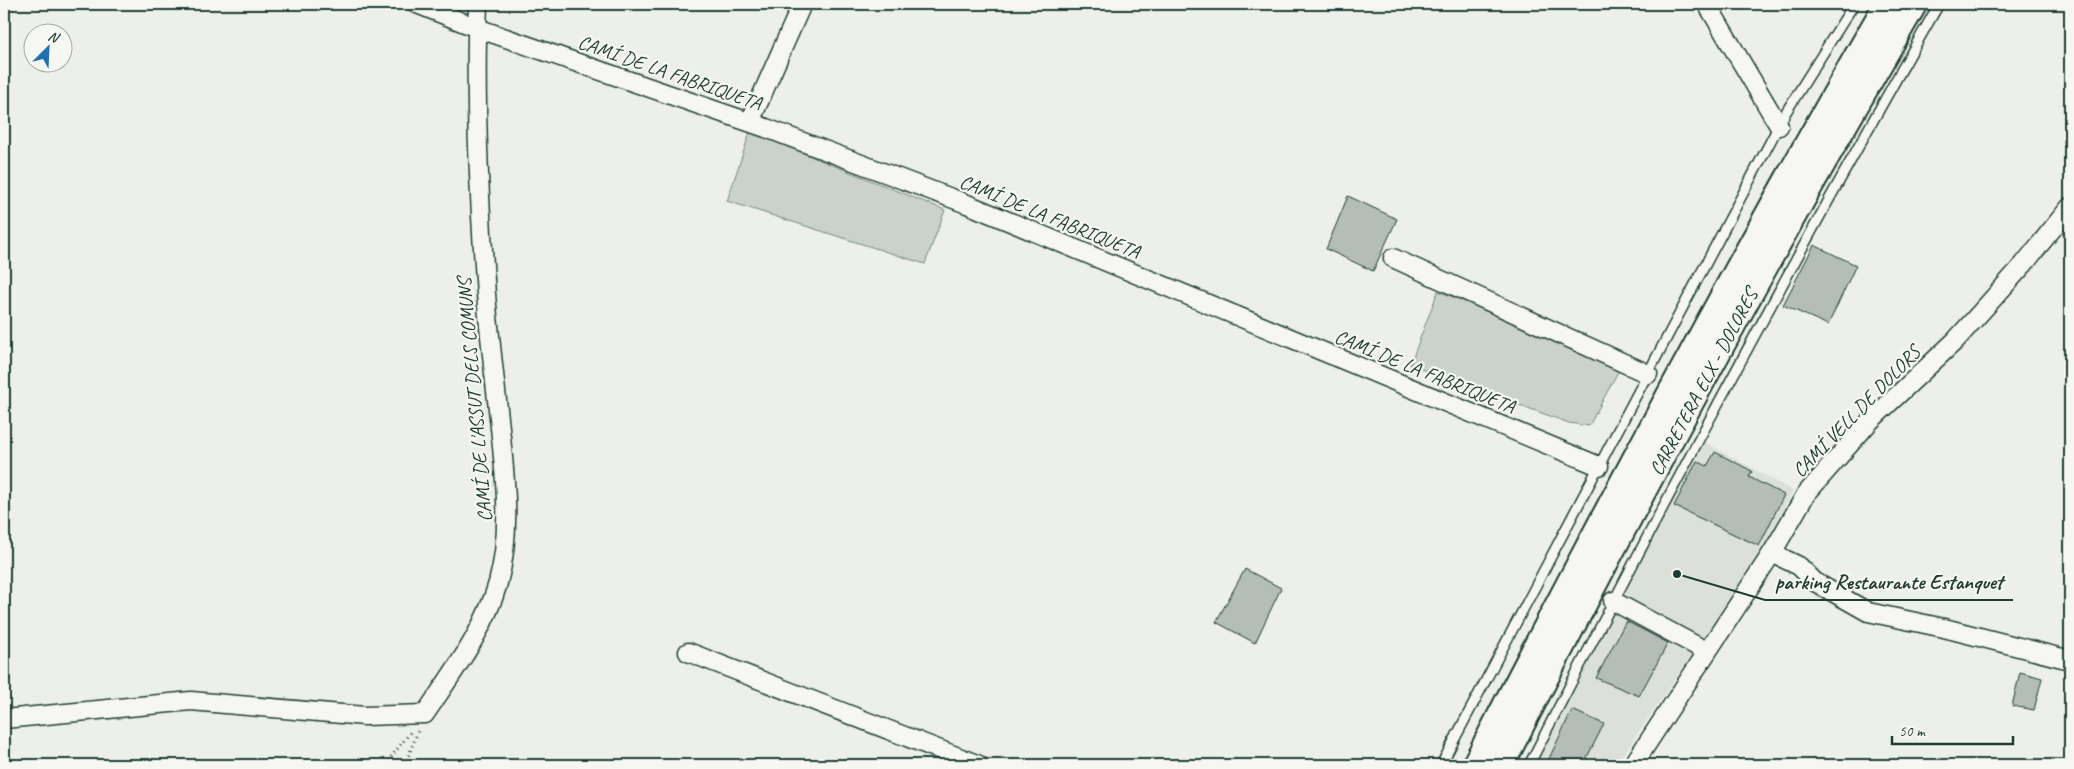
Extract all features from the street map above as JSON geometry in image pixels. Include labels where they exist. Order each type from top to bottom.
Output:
[{"type":"main road","name":"CARRETERA ELX - DOLORES","points":[[1475,765],[1611,502],[1722,295],[1887,4]]},
{"type":"main road","name":"CARRETERA ELX - DOLORES","points":[[1502,765],[1582,608],[1745,302],[1914,4]]},
{"type":"street","name":"CAMÍ DE LA FABRIQUETA","points":[[417,4],[477,28],[750,122],[967,204],[1599,466]]},
{"type":"street","name":"CAMÍ DE L'ASSUT DELS COMUNS","points":[[425,714],[468,650],[486,618],[498,582],[506,536],[506,492],[486,284],[479,156],[478,4]]},
{"type":"street","points":[[750,122],[802,4]]},
{"type":"street","points":[[1707,4],[1779,126]]},
{"type":"street","name":"CAMÍ VELL DE DOLORS","points":[[1633,765],[1772,552],[1806,494],[1870,421],[1955,341],[2024,264],[2070,207]]},
{"type":"street","points":[[1393,258],[1648,374]]},
{"type":"street","points":[[1772,552],[1798,566],[1815,582],[1868,612],[1944,628],[2070,660]]},
{"type":"street","points":[[1613,602],[1706,651]]},
{"type":"street","points":[[688,652],[979,765]]},
{"type":"street","points":[[4,719],[191,702],[365,716],[425,714]]},
{"type":"lane","points":[[1441,765],[1779,126],[1854,4]]},
{"type":"lane","points":[[1529,765],[1613,602],[1871,122],[1939,4]]},
{"type":"path","points":[[384,765],[425,714]]},
{"type":"path","points":[[405,765],[425,714]]},
{"type":"shaded area","points":[[750,132],[945,210],[925,264],[727,201]]},
{"type":"shaded area","points":[[1438,291],[1622,364],[1589,426],[1569,423],[1410,365]]},
{"type":"shaded area","points":[[1703,441],[1793,491],[1763,553],[1616,765],[1536,765]]},
{"type":"building","points":[[1348,196],[1397,219],[1373,271],[1326,249]]},
{"type":"building","points":[[1814,245],[1856,265],[1828,325],[1783,305]]},
{"type":"building","points":[[1715,452],[1752,471],[1749,477],[1784,495],[1759,546],[1674,506],[1697,461],[1707,466]]},
{"type":"building","points":[[1245,569],[1281,588],[1255,643],[1216,622]]},
{"type":"building","points":[[1626,621],[1668,643],[1639,696],[1596,678]]},
{"type":"building","points":[[2020,672],[2042,678],[2034,710],[2012,706]]},
{"type":"building","points":[[1572,710],[1604,724],[1583,765],[1546,765]]},
{"type":"place","name":"parking Restaurante Estanquet","points":[[1677,574]]}]
